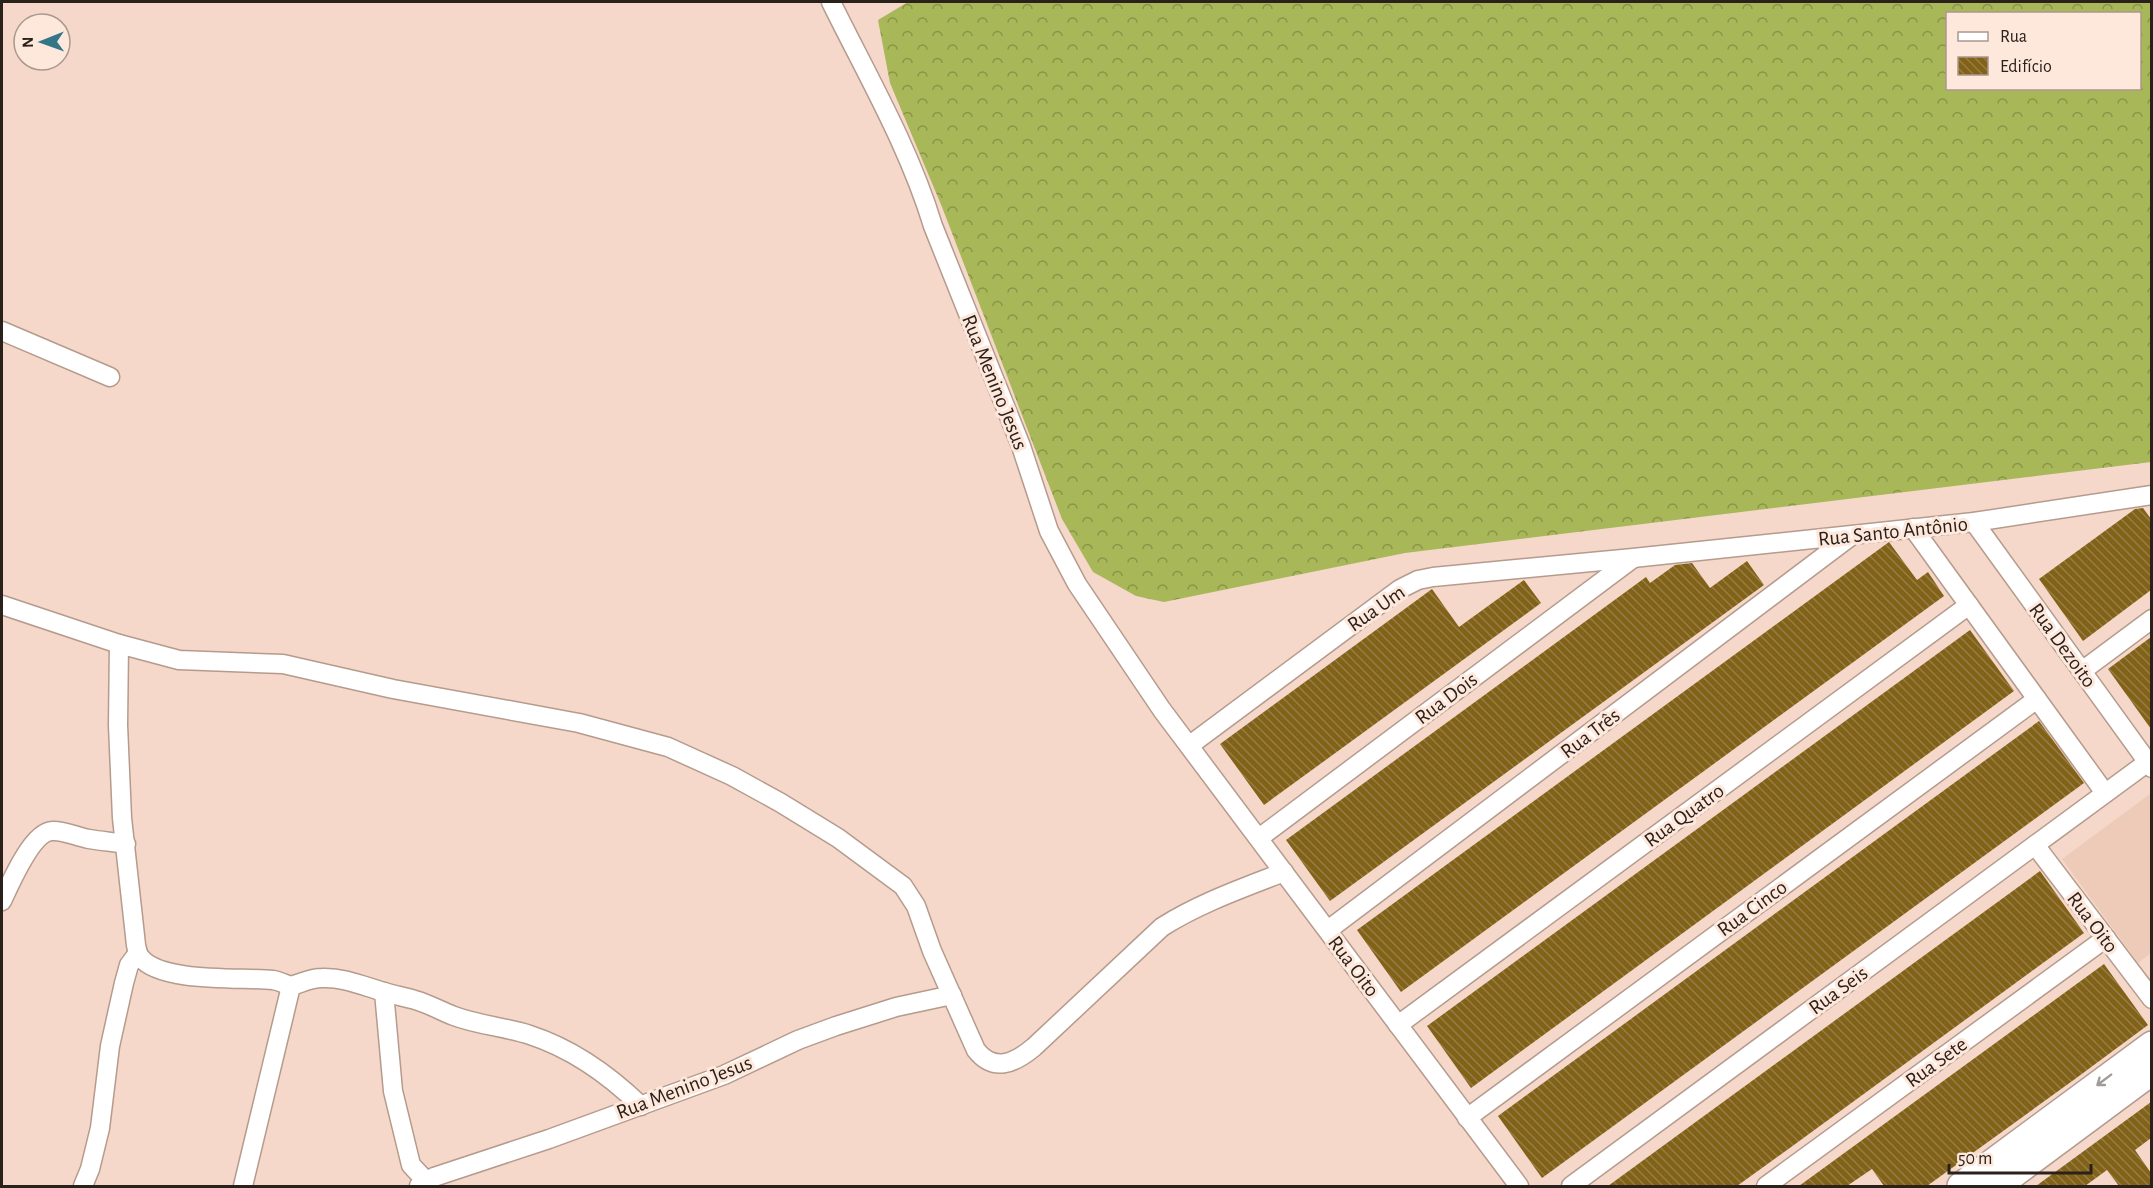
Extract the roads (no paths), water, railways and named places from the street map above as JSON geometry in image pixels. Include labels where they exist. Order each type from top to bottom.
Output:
[{"type":"street","name":"Rua Menino Jesus","points":[[831,2],[922,190],[937,236],[1021,446],[1049,531],[1062,560],[1136,675],[1190,745]]},
{"type":"street","points":[[2,331],[110,377]]},
{"type":"street","name":"Rua Santo Antônio","points":[[1633,558],[1974,522],[2151,495]]},
{"type":"street","name":"Rua Dezoito","points":[[1974,522],[2150,763]]},
{"type":"street","points":[[1913,528],[2105,793]]},
{"type":"street","name":"Rua Três","points":[[1328,930],[1853,535]]},
{"type":"street","name":"Rua Um","points":[[1190,745],[1408,584],[1433,577],[1633,558]]},
{"type":"street","name":"Rua Dois","points":[[1259,838],[1633,558]]},
{"type":"street","points":[[2,605],[119,644],[179,660],[283,664],[393,689],[579,723],[668,747],[732,776],[782,803],[838,838],[894,878],[909,894],[976,1050],[981,1056],[995,1064],[1016,1060],[1052,1032],[1162,927],[1210,902],[1284,872]]},
{"type":"street","name":"Rua Quatro","points":[[1398,1025],[1969,605]]},
{"type":"street","points":[[2082,671],[2151,619]]},
{"type":"street","points":[[119,644],[118,725],[122,818],[138,953],[150,965],[191,976],[276,981],[291,986],[305,980],[321,978],[342,979],[365,985],[416,1000],[456,1017],[530,1035],[552,1044],[595,1066],[620,1085],[641,1106]]},
{"type":"street","name":"Rua Cinco","points":[[1467,1118],[2037,699]]},
{"type":"street","name":"Rua Oito","points":[[1190,745],[1519,1186]]},
{"type":"street","name":"Rua Seis","points":[[1571,1186],[2105,793],[2150,763]]},
{"type":"street","points":[[2,901],[34,843],[45,832],[59,831],[87,839],[126,844]]},
{"type":"street","name":"Rua Oito","points":[[2035,845],[2151,999]]},
{"type":"street","name":"Rua Sete","points":[[1766,1186],[2106,938]]},
{"type":"street","points":[[82,1186],[90,1168],[100,1128],[109,1056],[124,984],[129,965],[138,953]]},
{"type":"street","points":[[243,1186],[291,986]]},
{"type":"street","points":[[384,992],[393,1091],[411,1165],[422,1184]]},
{"type":"street","name":"Rua Menino Jesus","points":[[422,1184],[724,1075],[798,1040],[836,1026],[896,1007],[952,995]]},
{"type":"street","points":[[1961,1186],[2151,1046]]},
{"type":"street","points":[[1997,1186],[2151,1071]]}]
